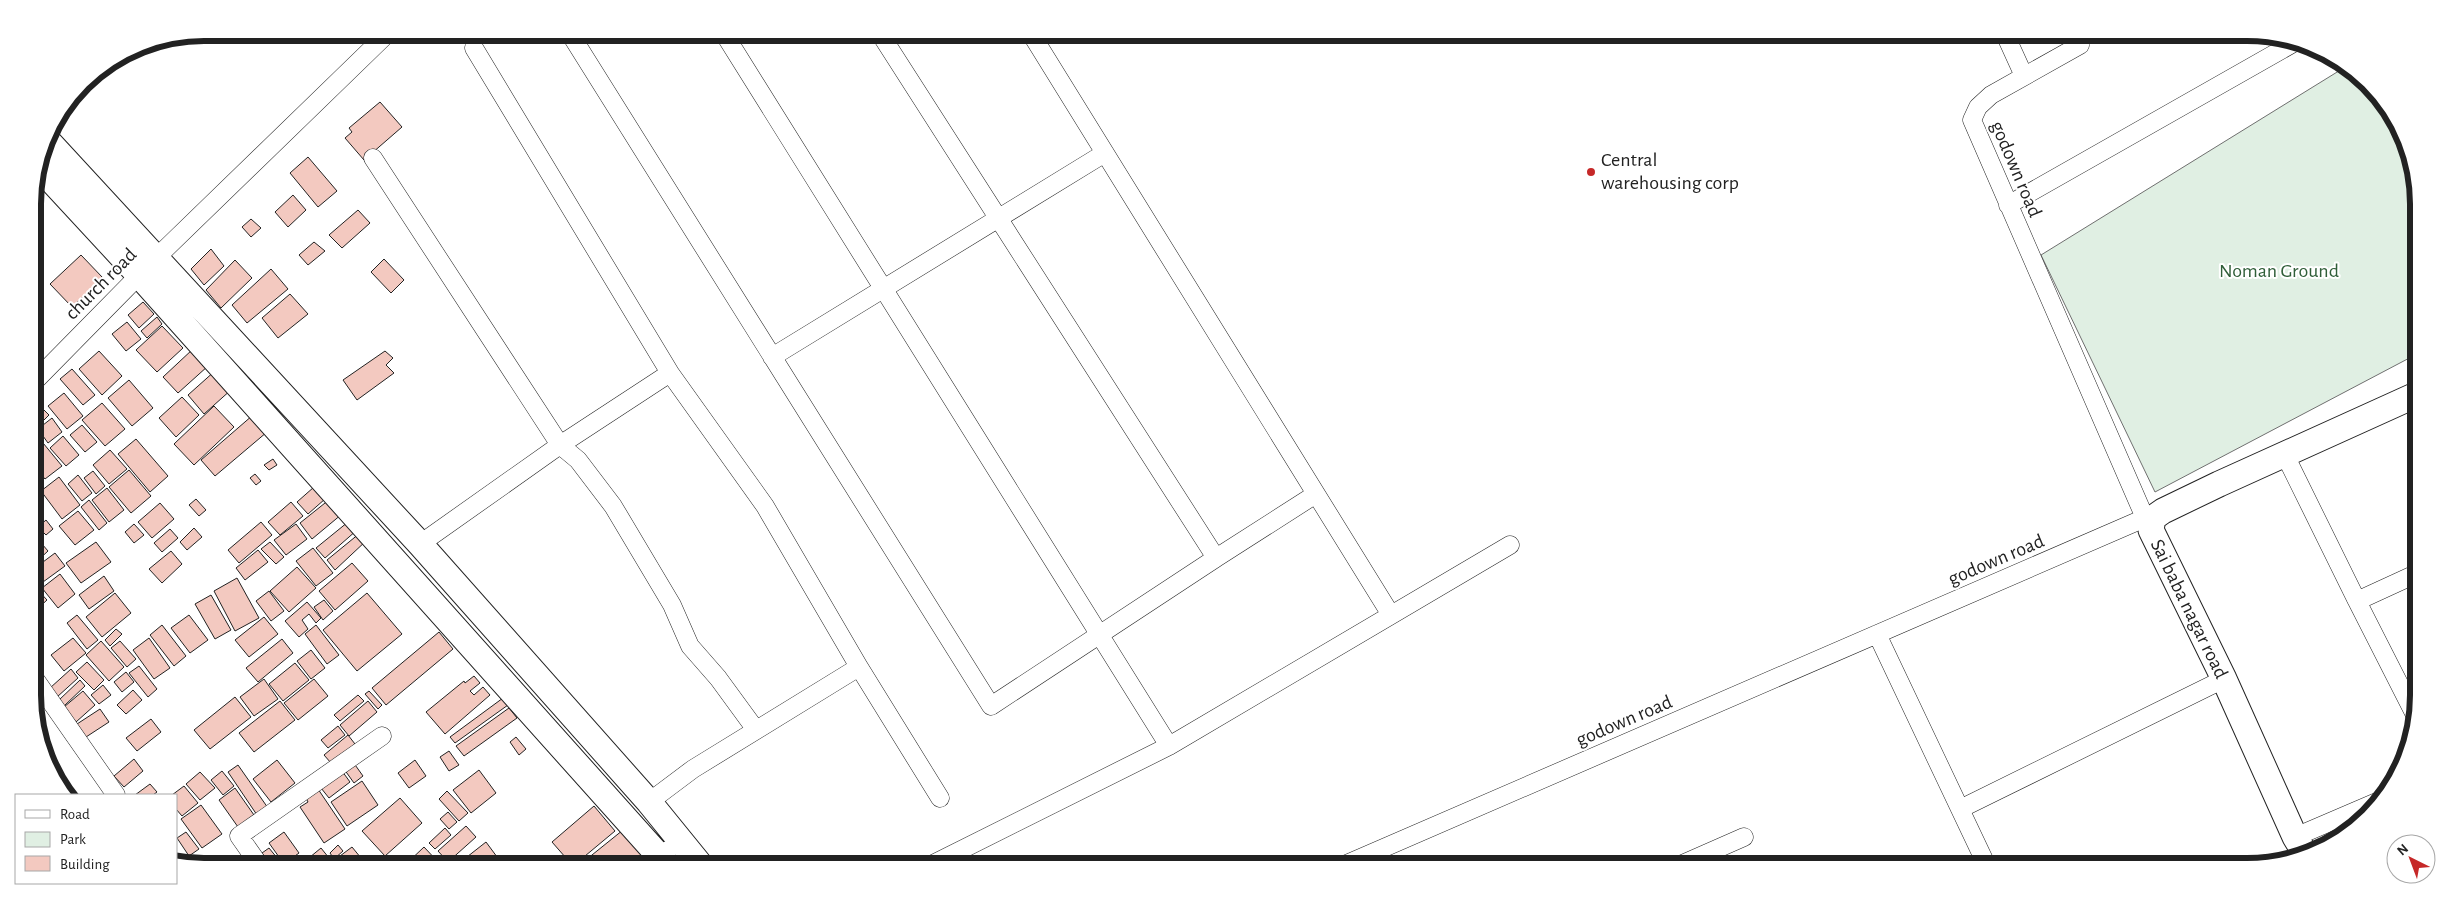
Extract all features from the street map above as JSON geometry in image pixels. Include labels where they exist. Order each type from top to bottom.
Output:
[{"type":"street","name":"church road","points":[[42,374],[148,267],[380,41]]},
{"type":"street","points":[[575,41],[991,706],[1316,494]]},
{"type":"street","points":[[729,41],[1168,746]]},
{"type":"street","points":[[885,41],[1216,558]]},
{"type":"street","points":[[1036,41],[1391,615]]},
{"type":"street","points":[[2008,41],[2024,76]]},
{"type":"street","name":"godown road","points":[[1362,857],[2149,518],[2008,206],[1972,120],[1978,107],[1991,95],[2080,45]]},
{"type":"street","points":[[2008,206],[2287,47]]},
{"type":"street","points":[[474,48],[670,372],[765,506],[859,667],[940,798]]},
{"type":"street","points":[[52,147],[148,267],[654,858]]},
{"type":"street","points":[[772,357],[1105,153]]},
{"type":"street","points":[[373,158],[560,445],[578,460],[613,506],[672,605],[690,646],[718,678],[756,730]]},
{"type":"street","points":[[45,173],[148,267],[420,544],[649,802],[694,858]]},
{"type":"street","points":[[420,544],[560,445],[670,372]]},
{"type":"street","name":"Sai baba nagar road","points":[[2301,846],[2224,679],[2151,530],[2149,518],[2219,484],[2410,398]]},
{"type":"street","points":[[2285,455],[2409,703]]},
{"type":"street","points":[[946,858],[1168,746],[1510,545]]},
{"type":"street","points":[[2357,601],[2410,577]]},
{"type":"street","points":[[1877,634],[1983,857]]},
{"type":"street","points":[[649,802],[693,769],[859,667]]},
{"type":"street","points":[[1960,809],[2224,679]]},
{"type":"street","points":[[41,686],[115,794]]},
{"type":"street","points":[[254,858],[239,836],[382,736]]},
{"type":"street","points":[[2301,846],[2358,814]]},
{"type":"street","points":[[1697,857],[1744,836]]},
{"type":"street","points":[[663,858],[681,841]]},
{"type":"green space","name":"Noman Ground","points":[[2339,71],[2369,97],[2382,114],[2393,132],[2407,173],[2410,205],[2410,358],[2155,492],[2041,255]]},
{"type":"building","points":[[380,102],[402,127],[364,160],[345,138],[352,132],[349,128]]},
{"type":"building","points":[[308,157],[337,191],[318,207],[290,173]]},
{"type":"building","points":[[293,195],[306,210],[288,227],[275,212]]},
{"type":"building","points":[[358,210],[370,223],[342,248],[329,235]]},
{"type":"building","points":[[251,219],[261,228],[251,237],[242,227]]},
{"type":"building","points":[[314,242],[325,251],[308,265],[299,255]]},
{"type":"building","points":[[211,249],[224,266],[204,285],[191,269]]},
{"type":"building","points":[[81,255],[103,278],[72,307],[50,284]]},
{"type":"building","points":[[384,259],[404,280],[391,293],[371,272]]},
{"type":"building","points":[[235,260],[252,278],[221,308],[206,290]]},
{"type":"building","points":[[271,269],[288,289],[247,323],[232,305]]},
{"type":"building","points":[[290,294],[308,314],[278,338],[262,318]]},
{"type":"building","points":[[143,302],[154,314],[139,328],[128,315]]},
{"type":"building","points":[[157,317],[162,324],[147,338],[141,331]]},
{"type":"building","points":[[127,322],[141,339],[126,351],[112,334]]},
{"type":"building","points":[[162,326],[183,348],[157,372],[136,350]]},
{"type":"building","points":[[193,349],[208,366],[178,393],[163,377]]},
{"type":"building","points":[[99,351],[122,376],[102,395],[79,369]]},
{"type":"building","points":[[385,351],[393,358],[386,365],[394,373],[357,400],[343,380]]},
{"type":"building","points":[[72,369],[95,395],[83,405],[60,379]]},
{"type":"building","points":[[216,370],[232,389],[204,414],[188,395]]},
{"type":"building","points":[[129,380],[153,408],[132,426],[108,398]]},
{"type":"building","points":[[64,393],[83,416],[67,429],[48,406]]},
{"type":"building","points":[[182,397],[199,415],[176,437],[159,418]]},
{"type":"building","points":[[102,403],[125,429],[105,446],[82,420]]},
{"type":"building","points":[[214,406],[234,427],[194,465],[174,444]]},
{"type":"building","points":[[43,409],[49,415],[42,422]]},
{"type":"building","points":[[253,415],[267,432],[215,476],[201,460]]},
{"type":"building","points":[[52,418],[62,432],[48,443],[42,434],[42,426]]},
{"type":"building","points":[[82,425],[97,442],[85,452],[70,435]]},
{"type":"building","points":[[63,436],[79,455],[66,466],[50,448]]},
{"type":"building","points":[[136,439],[168,476],[150,492],[118,454]]},
{"type":"building","points":[[42,441],[62,466],[45,479],[41,475]]},
{"type":"building","points":[[110,450],[127,469],[109,484],[93,465]]},
{"type":"building","points":[[273,459],[277,465],[269,470],[264,465]]},
{"type":"building","points":[[129,470],[151,496],[131,513],[109,487]]},
{"type":"building","points":[[93,471],[105,486],[96,494],[84,478]]},
{"type":"building","points":[[255,474],[261,481],[256,485],[250,478]]},
{"type":"building","points":[[78,475],[92,493],[82,501],[68,484]]},
{"type":"building","points":[[59,477],[80,505],[62,519],[41,491]]},
{"type":"building","points":[[314,487],[325,499],[308,514],[297,502]]},
{"type":"building","points":[[107,488],[124,510],[109,522],[92,500]]},
{"type":"building","points":[[196,499],[206,510],[199,516],[189,505]]},
{"type":"building","points":[[330,499],[342,514],[312,539],[300,523]]},
{"type":"building","points":[[89,500],[107,523],[99,530],[81,507]]},
{"type":"building","points":[[291,502],[303,516],[280,535],[268,522]]},
{"type":"building","points":[[160,503],[174,519],[152,538],[138,522]]},
{"type":"building","points":[[78,511],[94,530],[75,545],[59,526]]},
{"type":"building","points":[[46,520],[53,529],[46,535],[41,530],[41,524]]},
{"type":"building","points":[[261,522],[272,535],[239,563],[228,550]]},
{"type":"building","points":[[348,522],[357,530],[325,558],[316,548]]},
{"type":"building","points":[[134,524],[144,535],[134,543],[125,532]]},
{"type":"building","points":[[296,524],[307,539],[286,555],[274,540]]},
{"type":"building","points":[[194,528],[202,537],[187,550],[180,542]]},
{"type":"building","points":[[170,529],[178,538],[162,552],[154,543]]},
{"type":"building","points":[[360,533],[367,540],[335,570],[327,560]]},
{"type":"building","points":[[96,542],[111,562],[81,583],[66,563]]},
{"type":"building","points":[[270,542],[284,557],[276,564],[261,549]]},
{"type":"building","points":[[41,543],[48,551],[41,557]]},
{"type":"building","points":[[313,548],[333,573],[316,586],[296,561]]},
{"type":"building","points":[[258,550],[268,562],[245,580],[236,568]]},
{"type":"building","points":[[171,551],[182,564],[162,583],[149,569]]},
{"type":"building","points":[[55,553],[65,566],[43,582],[41,563]]},
{"type":"building","points":[[352,563],[368,581],[335,610],[319,591]]},
{"type":"building","points":[[297,567],[316,588],[289,612],[270,591]]},
{"type":"building","points":[[60,574],[75,594],[58,608],[42,588]]},
{"type":"building","points":[[104,576],[114,591],[89,609],[79,595]]},
{"type":"building","points":[[237,578],[259,618],[235,631],[214,591]]},
{"type":"building","points":[[269,591],[284,611],[271,621],[256,601]]},
{"type":"building","points":[[115,593],[131,613],[102,637],[86,617]]},
{"type":"building","points":[[367,593],[402,634],[357,671],[323,630]]},
{"type":"building","points":[[41,594],[47,600],[41,605]]},
{"type":"building","points":[[211,595],[231,630],[215,639],[195,604]]},
{"type":"building","points":[[324,600],[333,611],[323,620],[314,607]]},
{"type":"building","points":[[307,602],[321,618],[316,623],[309,614],[302,620],[308,629],[299,637],[285,621]]},
{"type":"building","points":[[77,615],[98,640],[87,649],[67,623]]},
{"type":"building","points":[[189,615],[208,640],[190,653],[171,628]]},
{"type":"building","points":[[264,617],[278,634],[249,657],[235,640]]},
{"type":"building","points":[[162,625],[186,656],[174,666],[150,635]]},
{"type":"building","points":[[316,625],[339,655],[327,664],[305,634]]},
{"type":"building","points":[[116,629],[122,634],[110,646],[105,640]]},
{"type":"building","points":[[439,632],[453,649],[386,705],[372,688]]},
{"type":"building","points":[[73,638],[86,653],[64,671],[51,655]]},
{"type":"building","points":[[149,638],[170,668],[154,679],[133,650]]},
{"type":"building","points":[[282,639],[293,653],[258,682],[246,668]]},
{"type":"building","points":[[101,641],[124,667],[109,681],[86,655]]},
{"type":"building","points":[[120,641],[136,659],[127,667],[111,648]]},
{"type":"building","points":[[311,650],[325,668],[311,679],[297,661]]},
{"type":"building","points":[[87,662],[104,680],[94,690],[76,672]]},
{"type":"building","points":[[295,663],[309,680],[283,701],[269,684]]},
{"type":"building","points":[[139,666],[157,689],[148,697],[129,673]]},
{"type":"building","points":[[71,669],[78,678],[57,697],[50,688]]},
{"type":"building","points":[[126,672],[134,682],[122,692],[114,682]]},
{"type":"building","points":[[474,676],[480,683],[470,691],[474,695],[483,687],[490,695],[445,734],[426,712],[464,681],[465,683]]},
{"type":"building","points":[[264,679],[278,699],[254,716],[240,697]]},
{"type":"building","points":[[314,679],[328,696],[298,720],[284,703]]},
{"type":"building","points":[[80,680],[85,686],[64,706],[59,700]]},
{"type":"building","points":[[103,685],[111,695],[99,704],[91,695]]},
{"type":"building","points":[[133,690],[142,700],[126,714],[117,705]]},
{"type":"building","points":[[83,691],[95,705],[76,722],[64,707]]},
{"type":"building","points":[[369,691],[382,705],[378,709],[365,694]]},
{"type":"building","points":[[358,695],[364,701],[340,721],[334,715]]},
{"type":"building","points":[[235,697],[251,717],[210,749],[194,730]]},
{"type":"building","points":[[503,698],[508,705],[455,743],[450,737]]},
{"type":"building","points":[[280,701],[295,720],[254,752],[239,733]]},
{"type":"building","points":[[368,701],[377,712],[349,736],[340,725]]},
{"type":"building","points":[[509,708],[517,718],[464,756],[456,746]]},
{"type":"building","points":[[100,709],[109,722],[86,737],[77,724]]},
{"type":"building","points":[[151,719],[161,732],[137,751],[126,738]]},
{"type":"building","points":[[338,726],[345,735],[328,748],[321,740]]},
{"type":"building","points":[[348,735],[355,744],[331,763],[324,755]]},
{"type":"building","points":[[516,737],[526,749],[519,755],[510,742]]},
{"type":"building","points":[[449,751],[459,765],[449,771],[440,757]]},
{"type":"building","points":[[134,759],[143,771],[124,787],[114,776]]},
{"type":"building","points":[[277,760],[295,783],[271,802],[253,779]]},
{"type":"building","points":[[415,760],[426,776],[409,788],[398,773]]},
{"type":"building","points":[[353,762],[363,776],[354,783],[344,769]]},
{"type":"building","points":[[238,765],[268,808],[257,815],[228,772]]},
{"type":"building","points":[[479,770],[496,793],[471,813],[453,790]]},
{"type":"building","points":[[222,771],[234,786],[223,795],[211,780]]},
{"type":"building","points":[[342,771],[350,782],[329,798],[321,788]]},
{"type":"building","points":[[200,772],[215,788],[200,800],[186,784]]},
{"type":"building","points":[[362,781],[378,805],[347,826],[331,802]]},
{"type":"building","points":[[150,784],[157,792],[154,794],[136,794]]},
{"type":"building","points":[[184,786],[198,803],[182,816],[178,811],[178,794],[173,794]]},
{"type":"building","points":[[235,788],[254,815],[238,827],[219,800]]},
{"type":"building","points":[[318,789],[345,829],[324,843],[300,807],[308,802],[306,798]]},
{"type":"building","points":[[447,791],[468,813],[459,821],[439,799]]},
{"type":"building","points":[[400,798],[422,823],[385,856],[362,831]]},
{"type":"building","points":[[201,805],[222,834],[202,848],[181,819]]},
{"type":"building","points":[[594,806],[615,831],[583,858],[566,858],[552,842]]},
{"type":"building","points":[[448,812],[457,822],[449,829],[440,819]]},
{"type":"building","points":[[466,826],[476,837],[453,858],[444,858],[438,851]]},
{"type":"building","points":[[445,828],[451,835],[435,849],[429,843]]},
{"type":"building","points":[[623,830],[644,858],[588,858]]},
{"type":"building","points":[[186,832],[199,849],[189,856],[178,837]]},
{"type":"building","points":[[284,832],[299,853],[292,858],[280,858],[269,843]]},
{"type":"building","points":[[486,842],[498,858],[466,858]]},
{"type":"building","points":[[338,845],[343,851],[335,858],[330,853]]},
{"type":"building","points":[[352,847],[361,858],[342,858],[340,856]]},
{"type":"building","points":[[424,847],[434,858],[413,858]]},
{"type":"building","points":[[269,848],[277,858],[266,858],[262,853]]},
{"type":"building","points":[[321,848],[329,858],[309,858]]},
{"type":"place","name":"Central warehousing corp","points":[[1591,172]]}]
